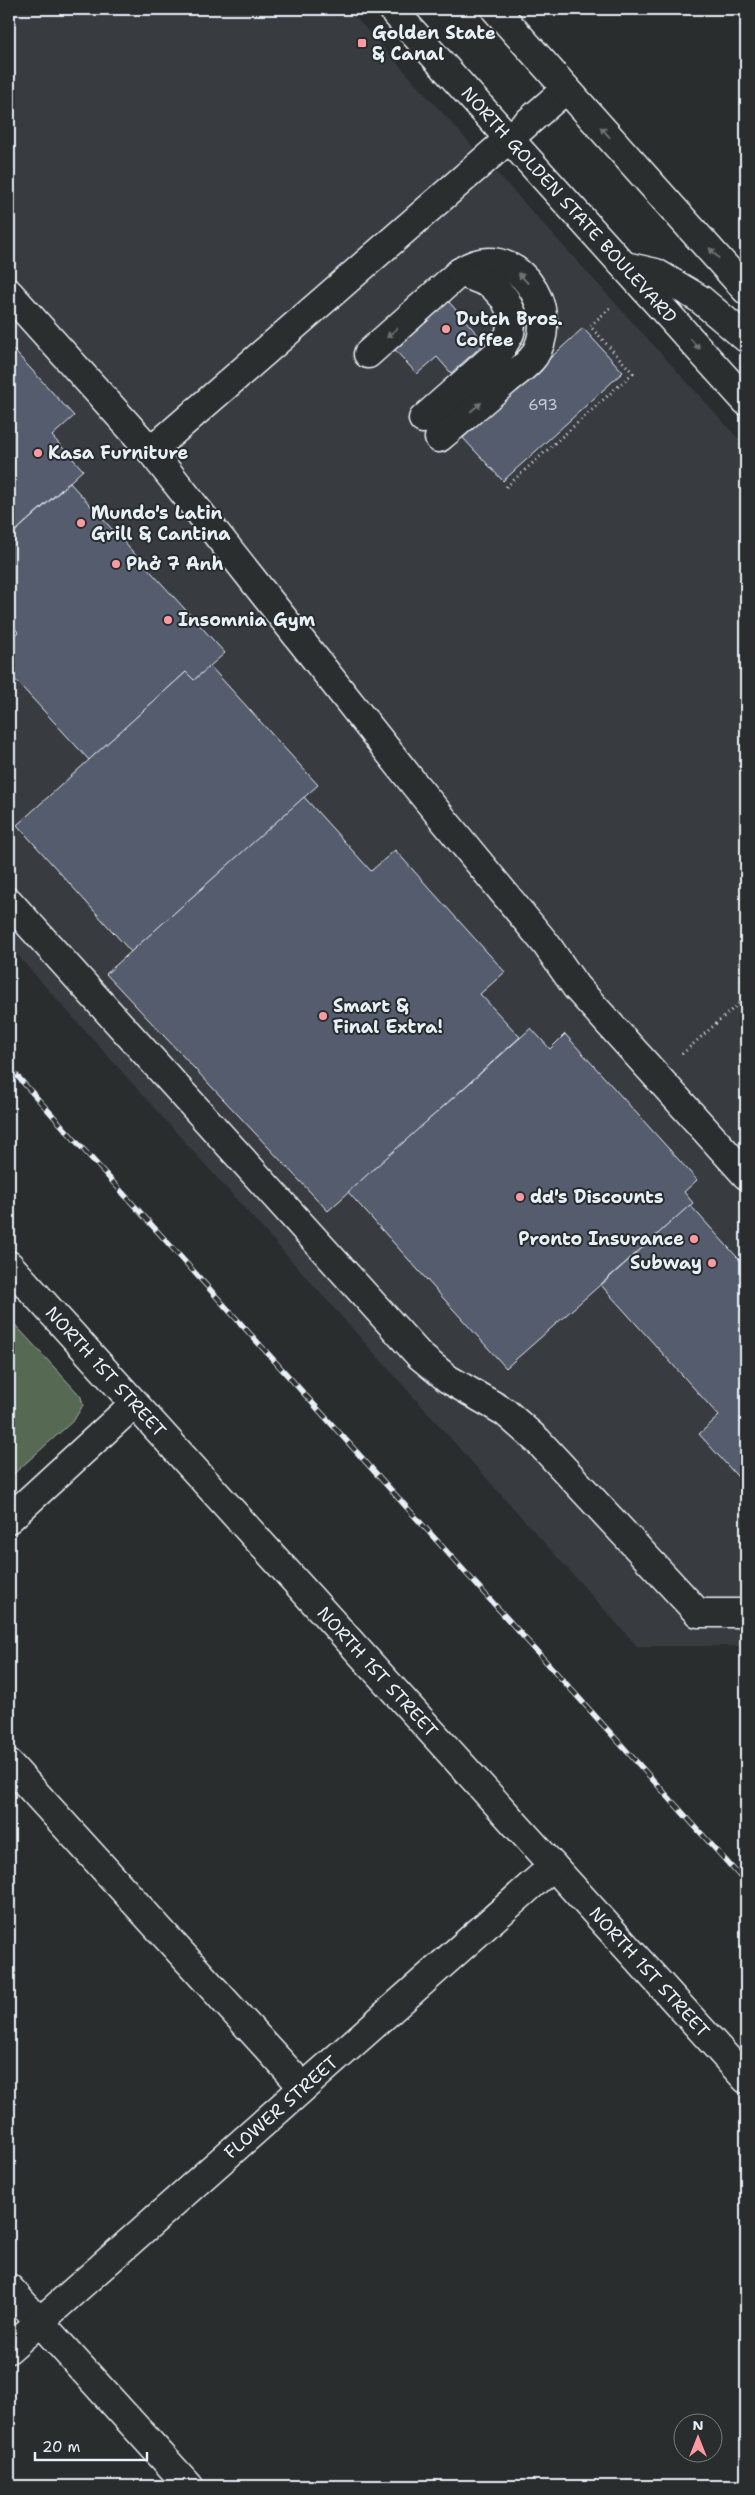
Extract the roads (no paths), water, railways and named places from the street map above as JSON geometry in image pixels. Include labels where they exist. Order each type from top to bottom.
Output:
[{"type":"street","name":"NORTH GOLDEN STATE BOULEVARD","points":[[392,9],[746,401]]},
{"type":"street","points":[[495,9],[746,290]]},
{"type":"street","points":[[151,451],[566,89]]},
{"type":"street","points":[[625,266],[656,273],[700,299],[746,338]]},
{"type":"street","points":[[368,354],[460,272],[491,284],[505,299],[512,314],[510,333],[500,351],[431,429]]},
{"type":"street","points":[[9,293],[151,451],[416,785],[546,944],[576,987],[746,1175]]},
{"type":"street","points":[[9,902],[420,1356],[448,1379],[505,1412],[538,1442],[698,1614],[746,1613]]},
{"type":"street","name":"NORTH 1ST STREET","points":[[9,1265],[746,2079]]},
{"type":"street","points":[[9,1519],[134,1404]]},
{"type":"street","points":[[9,1764],[303,2087]]},
{"type":"street","name":"FLOWER STREET","points":[[9,2349],[552,1866]]},
{"type":"street","points":[[9,2288],[189,2486]]},
{"type":"railway","points":[[9,1067],[746,1883]]},
{"type":"place","name":"Golden State & Canal","points":[[362,43]]},
{"type":"place","name":"Dutch Bros. Coffee","points":[[446,329]]},
{"type":"place","name":"Kasa Furniture","points":[[38,453]]},
{"type":"place","name":"Mundo's Latin Grill & Cantina","points":[[81,523]]},
{"type":"place","name":"Phở 7 Anh","points":[[116,564]]},
{"type":"place","name":"Insomnia Gym","points":[[168,620]]},
{"type":"place","name":"Smart & Final Extra!","points":[[323,1016]]},
{"type":"place","name":"dd's Discounts","points":[[520,1197]]},
{"type":"place","name":"Pronto Insurance","points":[[694,1239]]},
{"type":"place","name":"Subway","points":[[712,1263]]}]
